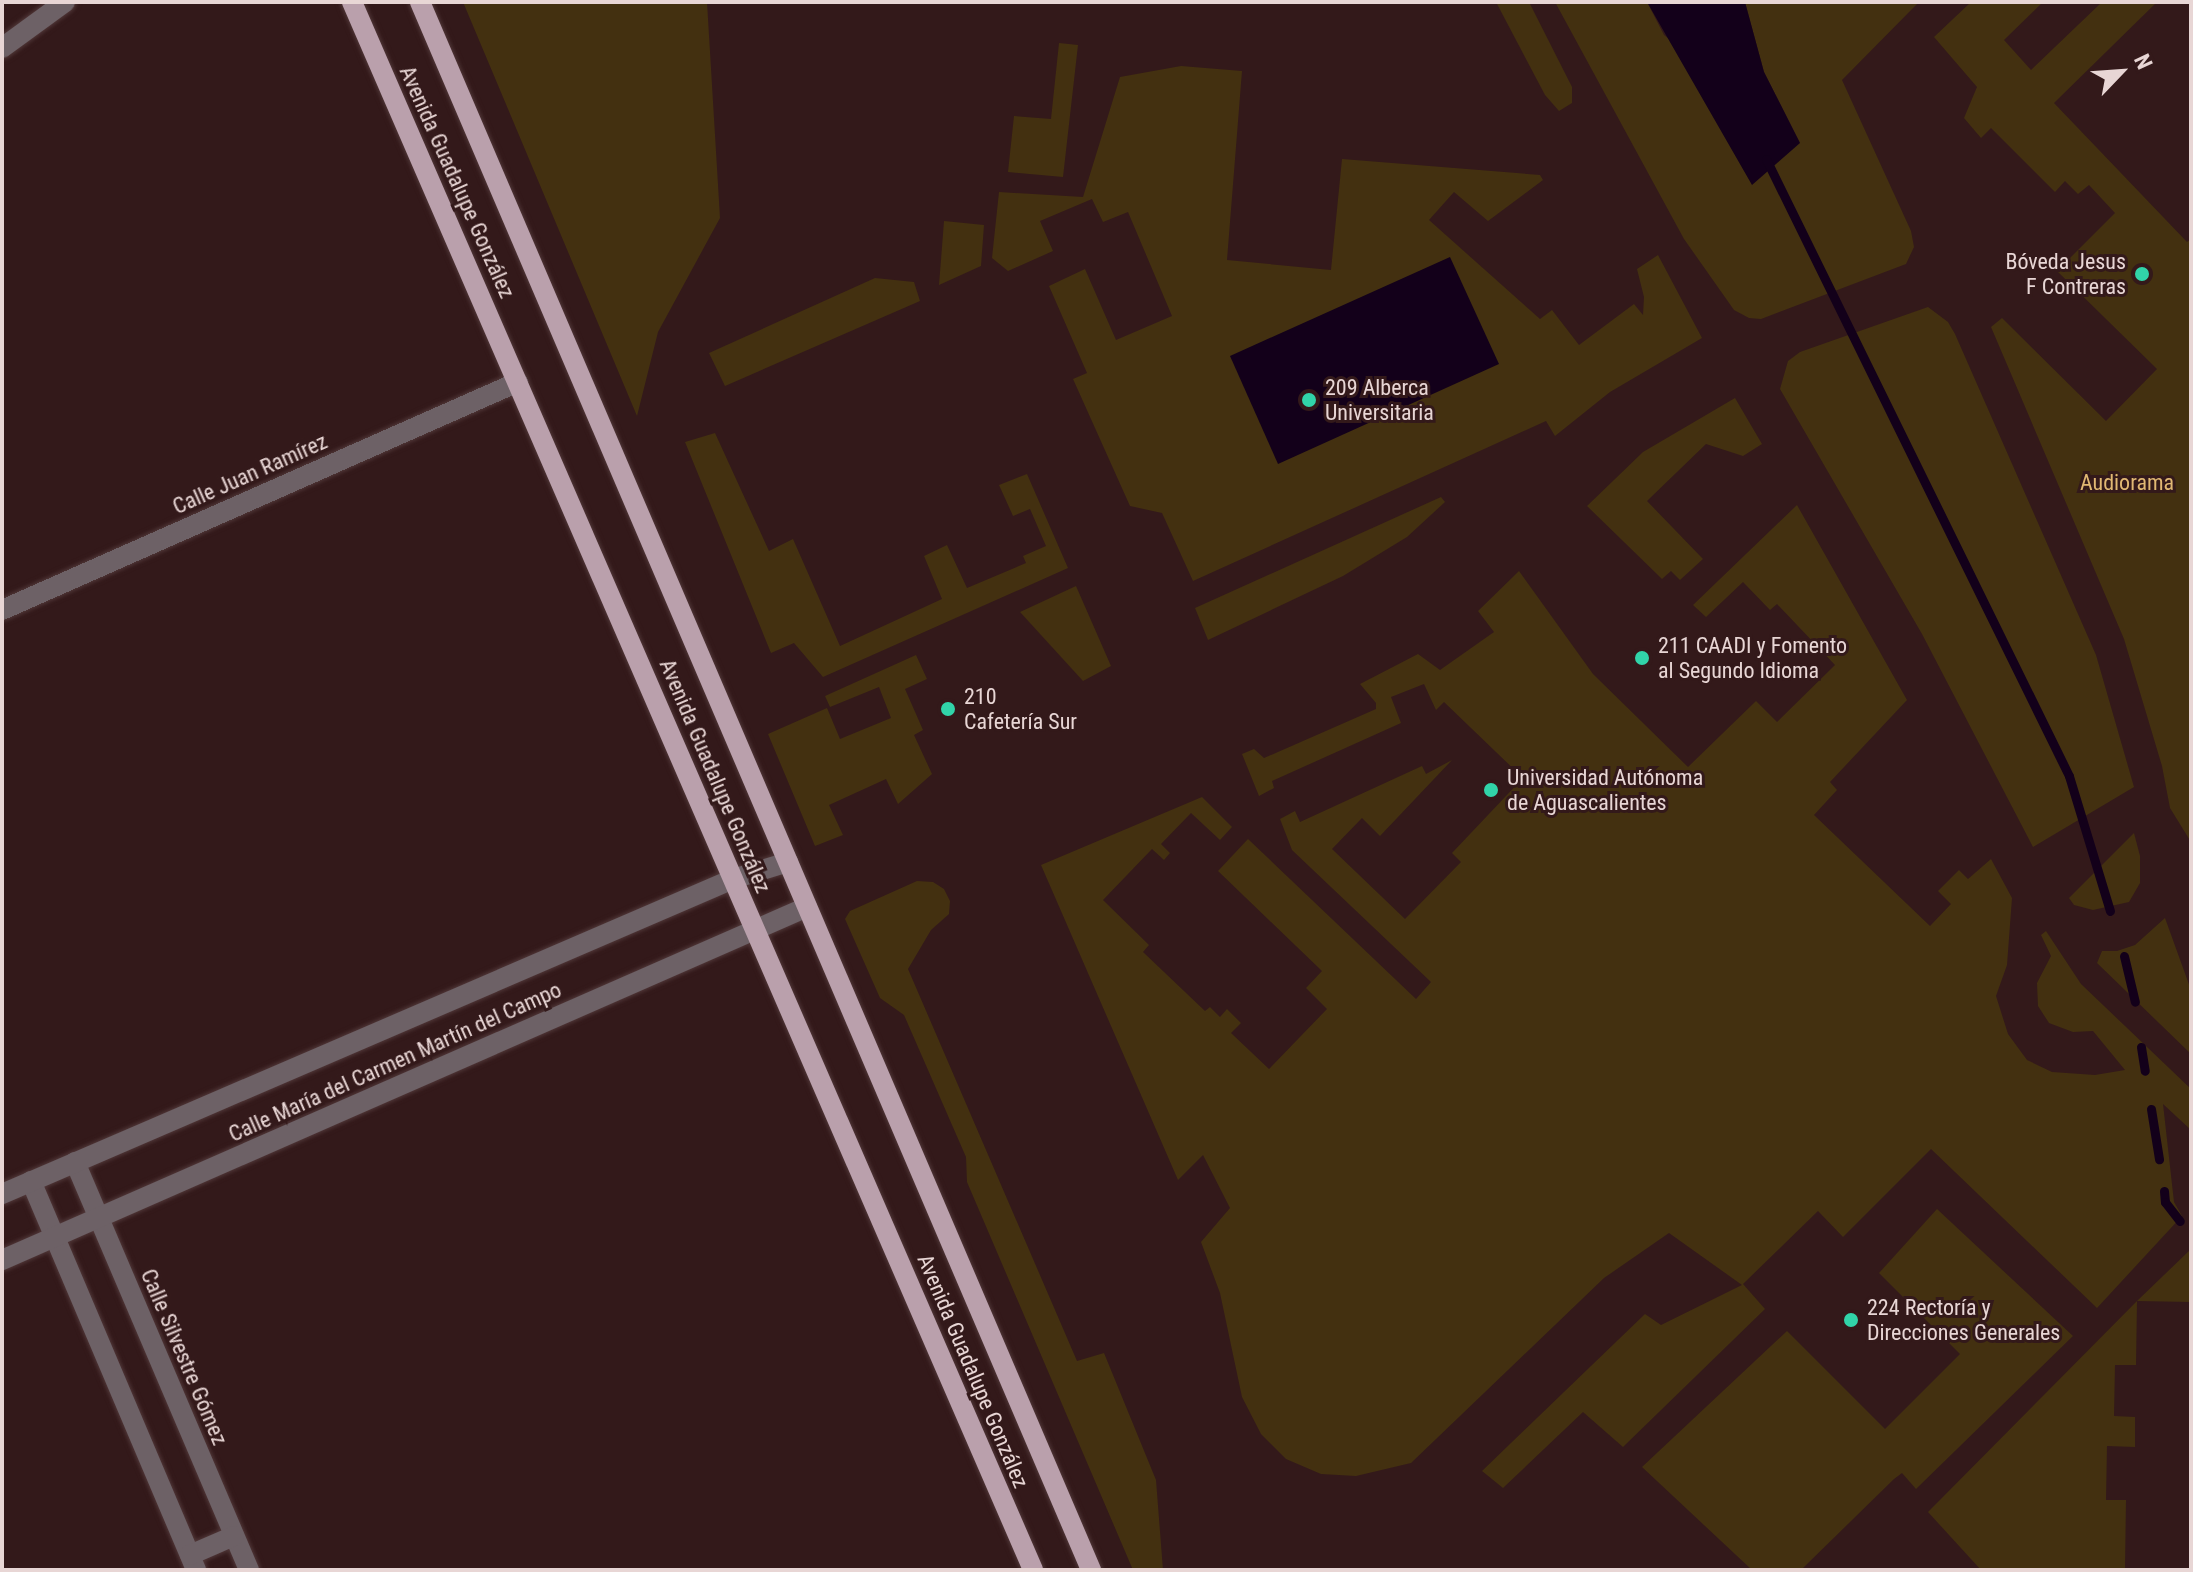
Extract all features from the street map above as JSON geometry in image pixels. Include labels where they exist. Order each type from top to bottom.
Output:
[{"type":"main road","name":"Avenida Guadalupe González","points":[[352,2],[1033,1570]]},
{"type":"main road","name":"Avenida Guadalupe González","points":[[420,2],[1091,1570]]},
{"type":"street","points":[[2,48],[65,2]]},
{"type":"street","name":"Calle Juan Ramírez","points":[[2,610],[518,382]]},
{"type":"street","name":"Calle María del Carmen Martín del Campo","points":[[2,1194],[733,879],[788,862]]},
{"type":"street","name":"Calle María del Carmen Martín del Campo","points":[[2,1260],[807,907]]},
{"type":"street","name":"Calle Silvestre Gómez","points":[[75,1162],[249,1570]]},
{"type":"street","points":[[31,1181],[193,1562],[234,1536]]},
{"type":"green space","points":[[463,2],[707,2],[720,218],[658,332],[637,416]]},
{"type":"green space","points":[[1496,2],[1529,2],[1572,87],[1572,103],[1559,111],[1545,95]]},
{"type":"green space","points":[[1555,2],[1647,2],[1664,35],[1800,143],[1764,72],[1745,2],[1919,2],[1842,80],[1911,231],[1914,247],[1906,264],[1761,319],[1749,318],[1734,310],[1684,239]]},
{"type":"green space","name":"Audiorama","points":[[1971,2],[2043,2],[2004,40],[2031,70],[2102,2],[2157,2],[2054,103],[2187,242],[2191,239],[2191,842],[2170,808],[2162,766],[2124,639],[1991,327],[2002,318],[2106,421],[2157,369],[2057,271],[2115,213],[2089,185],[2078,194],[2065,181],[2055,192],[1991,128],[1981,138],[1964,118],[1977,87],[1934,37]]},
{"type":"green space","points":[[1059,43],[1078,45],[1063,177],[1008,172],[1014,116],[1051,119]]},
{"type":"green space","points":[[1181,66],[1242,71],[1227,260],[1331,270],[1342,159],[1540,175],[1543,180],[1488,221],[1454,192],[1429,220],[1540,319],[1552,310],[1579,345],[1634,304],[1643,315],[1644,297],[1637,269],[1658,255],[1702,338],[1610,392],[1555,436],[1546,421],[1193,581],[1162,513],[1130,506],[1073,379],[1087,373],[1049,286],[1085,269],[1116,340],[1172,316],[1128,212],[1103,222],[1092,199],[1040,221],[1053,251],[1008,271],[992,258],[999,192],[1083,197],[1120,77]]},
{"type":"green space","points":[[944,221],[984,225],[981,266],[939,285]]},
{"type":"green space","points":[[875,278],[914,282],[920,301],[725,386],[709,353]]},
{"type":"green space","points":[[1928,307],[1948,322],[1955,334],[2096,655],[2134,787],[2033,847],[1922,634],[1780,389],[1788,361],[1800,352]]},
{"type":"green space","points":[[1735,398],[1762,444],[1743,456],[1706,444],[1647,501],[1703,559],[1680,580],[1671,571],[1662,579],[1587,506],[1643,452]]},
{"type":"green space","points":[[715,433],[769,551],[793,539],[840,646],[942,599],[924,556],[947,545],[967,588],[1026,563],[1023,556],[1046,546],[1030,509],[1013,516],[999,485],[1027,474],[1068,568],[823,677],[794,643],[771,653],[685,442]]},
{"type":"green space","points":[[1441,497],[1445,502],[1407,537],[1343,576],[1208,640],[1195,608]]},
{"type":"green space","points":[[1797,505],[1907,700],[1830,782],[1837,790],[1814,815],[1930,926],[1951,904],[1938,891],[1959,870],[1968,879],[1991,859],[2012,898],[2007,965],[1996,996],[2008,1034],[2027,1060],[2052,1072],[2095,1075],[2125,1070],[2093,1031],[2073,1032],[2049,1023],[2038,1006],[2037,983],[2051,956],[2041,935],[2046,931],[2081,984],[2191,1089],[2191,1130],[2163,1104],[2174,1202],[2182,1216],[2097,1308],[1931,1149],[1843,1237],[1818,1211],[1743,1284],[1765,1309],[1623,1447],[1583,1412],[1503,1488],[1482,1471],[1645,1314],[1661,1325],[1742,1285],[1669,1233],[1604,1278],[1411,1463],[1356,1476],[1321,1474],[1286,1459],[1261,1434],[1242,1397],[1220,1293],[1201,1242],[1230,1208],[1203,1155],[1178,1180],[1041,865],[1202,797],[1232,827],[1220,840],[1191,813],[1161,844],[1170,853],[1164,860],[1152,849],[1103,900],[1149,945],[1143,952],[1205,1011],[1210,1007],[1220,1017],[1227,1009],[1241,1023],[1231,1033],[1269,1069],[1327,1009],[1306,988],[1322,971],[1218,871],[1248,839],[1416,999],[1431,982],[1292,850],[1280,819],[1295,811],[1300,822],[1422,766],[1426,774],[1452,760],[1380,836],[1362,818],[1332,849],[1405,919],[1461,862],[1452,853],[1523,778],[1444,702],[1436,710],[1424,684],[1391,697],[1401,723],[1272,781],[1274,788],[1259,796],[1242,754],[1254,749],[1264,758],[1376,709],[1376,703],[1360,684],[1418,654],[1440,670],[1494,632],[1478,611],[1519,571],[1593,674],[1688,767],[1756,701],[1777,722],[1835,665],[1777,604],[1770,610],[1743,582],[1706,617],[1693,605]]},
{"type":"green space","points":[[1076,586],[1111,666],[1083,681],[1020,612]]},
{"type":"green space","points":[[916,655],[927,679],[905,689],[923,730],[914,735],[932,774],[898,804],[886,779],[829,805],[843,835],[815,846],[768,734],[827,708],[840,739],[891,718],[879,687],[830,707],[825,696]]},
{"type":"green space","points":[[2134,833],[2140,856],[2140,883],[2129,902],[2093,910],[2074,905],[2069,898]]},
{"type":"green space","points":[[917,881],[933,882],[944,889],[950,901],[949,914],[931,930],[908,969],[1077,1361],[1104,1353],[1156,1480],[1163,1570],[1133,1570],[967,1182],[966,1157],[904,1015],[880,998],[845,919],[850,911]]},
{"type":"green space","points":[[2165,918],[2191,990],[2191,1054],[2097,963],[2102,951],[2117,951],[2135,945]]},
{"type":"green space","points":[[1937,1209],[2073,1336],[1916,1489],[1902,1473],[1801,1570],[1752,1570],[1642,1467],[1787,1331],[1885,1429],[1960,1354],[1879,1273]]},
{"type":"green space","points":[[2191,1249],[2191,1302],[2137,1301]]},
{"type":"green space","points":[[2137,1301],[2136,1365],[2115,1365],[2114,1416],[2135,1417],[2135,1447],[2107,1446],[2106,1500],[2126,1500],[2125,1569],[2166,1570],[1981,1570],[1928,1512]]},
{"type":"shaded area","points":[[1647,2],[1745,2],[1764,72],[1800,143],[1752,185]]},
{"type":"shaded area","points":[[1450,257],[1499,364],[1278,464],[1230,356]]},
{"type":"waterway","points":[[1766,159],[2069,776],[2110,911]]},
{"type":"waterway","points":[[2124,956],[2135,1002]]},
{"type":"waterway","points":[[2141,1047],[2145,1071]]},
{"type":"waterway","points":[[2151,1109],[2159,1159]]},
{"type":"waterway","points":[[2164,1191],[2165,1202],[2180,1221]]},
{"type":"place","name":"Bóveda Jesus F Contreras","points":[[2142,274]]},
{"type":"place","name":"209 Alberca Universitaria","points":[[1309,400]]},
{"type":"place","name":"211 CAADI y Fomento al Segundo Idioma","points":[[1642,658]]},
{"type":"place","name":"210 Cafetería Sur","points":[[948,709]]},
{"type":"place","name":"Universidad Autónoma de Aguascalientes","points":[[1491,790]]},
{"type":"place","name":"224 Rectoría y Direcciones Generales","points":[[1851,1320]]}]
